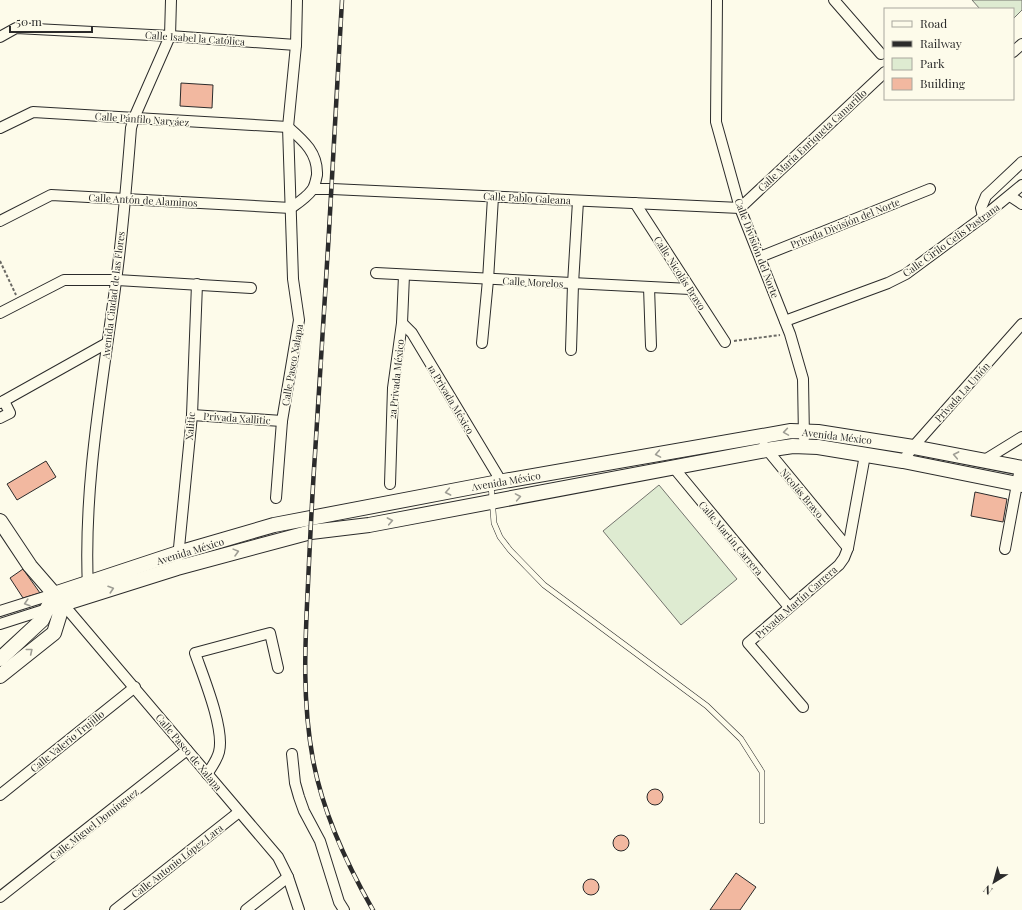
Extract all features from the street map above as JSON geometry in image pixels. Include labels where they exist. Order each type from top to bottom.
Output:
[{"type":"main road","name":"Avenida México","points":[[88,590],[178,553],[274,525],[311,519],[494,480],[791,431],[804,431],[913,447],[1021,468]]},
{"type":"main road","name":"Avenida México","points":[[47,609],[59,599],[88,590],[311,532],[370,525],[766,450],[804,446],[903,461],[1020,484]]},
{"type":"main road","points":[[368,507],[370,525]]},
{"type":"main road","points":[[0,522],[30,566],[59,599],[54,632],[2,667]]},
{"type":"main road","points":[[2,667],[42,620],[47,609]]},
{"type":"street","name":"Avenida Ciudad de las Flores","points":[[88,590],[88,515],[93,454],[107,343],[117,280],[131,128],[170,36],[172,0]]},
{"type":"street","name":"Calle Paseo Xalapa","points":[[276,498],[282,421],[299,320],[293,279],[288,127],[296,45],[297,0]]},
{"type":"street","name":"Calle División del Norte","points":[[717,0],[716,122],[740,208],[790,334],[803,379],[804,446]]},
{"type":"street","points":[[834,0],[881,54]]},
{"type":"street","name":"Calle Isabel la Católica","points":[[0,37],[16,28],[170,36],[296,45]]},
{"type":"street","points":[[1014,51],[1022,44]]},
{"type":"street","name":"Calle María Enriqueta Camarillo","points":[[740,208],[884,73]]},
{"type":"street","name":"Calle Pánfilo Narváez","points":[[0,128],[33,112],[288,127]]},
{"type":"street","points":[[288,127],[302,139],[313,154],[317,169],[313,189],[308,195],[291,208]]},
{"type":"street","points":[[983,217],[981,208],[986,196],[1022,162]]},
{"type":"street","name":"Calle Cirilo Celis Pastrana","points":[[785,321],[888,283],[906,274],[983,217],[1022,185]]},
{"type":"street","name":"Calle Pablo Galeana","points":[[313,189],[332,188],[740,208]]},
{"type":"street","name":"Privada División del Norte","points":[[760,257],[930,189]]},
{"type":"street","name":"Calle Antón de Alaminos","points":[[0,221],[51,195],[291,208]]},
{"type":"street","points":[[1010,196],[1022,204]]},
{"type":"street","points":[[482,343],[488,280],[493,197]]},
{"type":"street","points":[[571,350],[578,201]]},
{"type":"street","name":"Calle Nicolás Bravo","points":[[635,203],[725,342]]},
{"type":"street","name":"Calle Morelos","points":[[376,274],[690,289]]},
{"type":"street","name":"2a Privada México","points":[[390,484],[393,388],[402,323],[404,275]]},
{"type":"street","points":[[0,313],[64,280],[117,280],[251,288]]},
{"type":"street","name":"Xalitic","points":[[177,568],[192,415],[197,284]]},
{"type":"street","points":[[649,287],[651,346]]},
{"type":"street","name":"1a Privada México","points":[[402,323],[412,333],[494,480]]},
{"type":"street","name":"Privada La Unión","points":[[903,461],[913,447],[1022,324]]},
{"type":"street","points":[[0,418],[10,413],[2,402],[107,343]]},
{"type":"street","name":"Privada Xallitic","points":[[192,415],[282,421]]},
{"type":"street","name":"Nicolás Bravo","points":[[758,437],[766,450],[848,548]]},
{"type":"street","points":[[983,461],[1022,437]]},
{"type":"street","name":"Privada Martín Carrera","points":[[803,707],[748,643],[839,565],[844,558],[848,548],[865,455]]},
{"type":"street","name":"Calle Martín Carrera","points":[[674,468],[789,607]]},
{"type":"street","points":[[1005,549],[1020,484],[1021,468]]},
{"type":"street","name":"Avenida México","points":[[0,611],[59,599]]},
{"type":"street","name":"Calle Paseo de Xalapa","points":[[59,599],[135,687],[278,858],[288,877],[299,910]]},
{"type":"street","name":"Avenida México","points":[[0,624],[47,609]]},
{"type":"street","points":[[207,774],[220,752],[220,740],[218,724],[195,652],[270,633],[278,668]]},
{"type":"street","name":"Calle Valerio Trujillo","points":[[0,795],[135,687]]},
{"type":"street","name":"Calle Miguel Domínguez","points":[[0,898],[187,750]]},
{"type":"street","points":[[292,754],[295,783],[299,797],[304,811],[320,841],[344,910]]},
{"type":"street","name":"Calle Antonio López Lara","points":[[115,910],[239,812]]},
{"type":"street","points":[[246,910],[288,877]]},
{"type":"lane","points":[[494,480],[492,502],[494,523],[500,537],[510,550],[544,585],[707,706],[742,739],[762,772],[762,821]]},
{"type":"path","points":[[0,261],[20,303]]},
{"type":"path","points":[[725,342],[790,334]]},
{"type":"green space","points":[[972,0],[1022,0],[1022,10],[1014,18],[1014,8],[979,8]]},
{"type":"green space","points":[[659,485],[737,579],[681,625],[603,531]]},
{"type":"building","points":[[181,83],[213,85],[212,108],[180,106]]},
{"type":"building","points":[[46,461],[56,477],[17,500],[7,484]]},
{"type":"building","points":[[975,492],[1007,499],[1003,522],[971,516]]},
{"type":"building","points":[[23,569],[40,593],[23,598],[10,578]]},
{"type":"building","points":[[655,789],[662,794],[663,797],[658,804],[655,805],[648,800],[647,797],[652,790]]},
{"type":"building","points":[[621,835],[628,840],[629,843],[624,850],[621,851],[614,846],[613,843],[618,836]]},
{"type":"building","points":[[736,873],[756,887],[740,910],[710,910]]},
{"type":"building","points":[[591,879],[597,881],[599,887],[597,893],[591,895],[585,893],[583,887],[585,881]]},
{"type":"railway","points":[[342,0],[311,519],[305,672],[307,716],[317,780],[329,818],[345,856],[373,910]]}]
